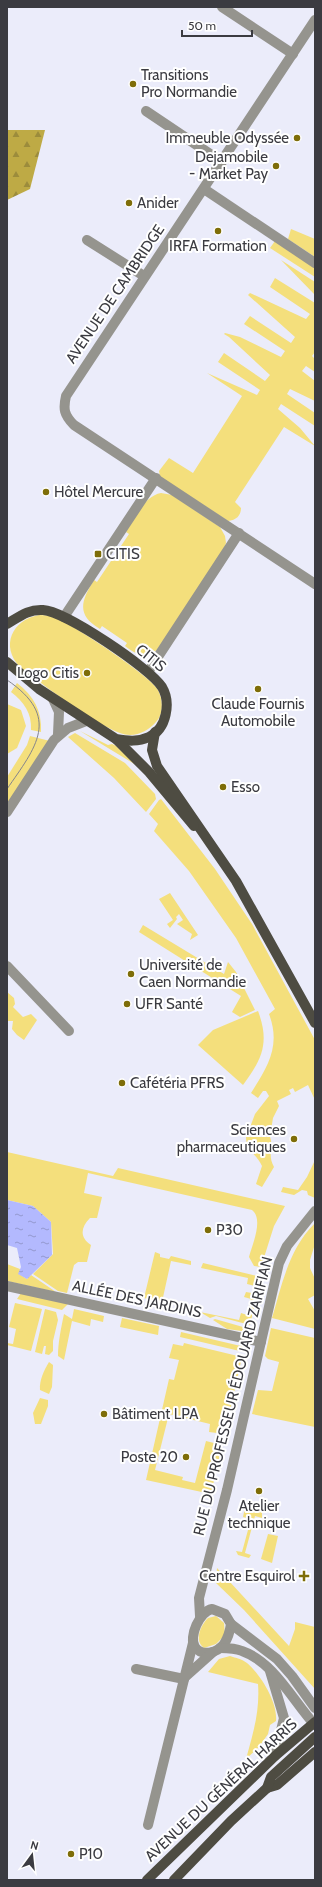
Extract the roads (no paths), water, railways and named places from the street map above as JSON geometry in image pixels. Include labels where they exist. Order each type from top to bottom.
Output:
[{"type":"main road","name":"CITIS","points":[[8,624],[19,616],[36,610],[44,610],[64,617],[108,643],[148,672],[162,688],[167,704],[163,723],[155,732]]},
{"type":"main road","points":[[8,664],[53,699],[116,739],[149,772],[188,820],[203,834]]},
{"type":"main road","points":[[116,739],[131,742],[150,737],[155,732]]},
{"type":"main road","points":[[155,732],[152,750],[155,761],[236,881],[315,1023]]},
{"type":"main road","name":"AVENUE DU GÉNÉRAL HARRIS","points":[[147,1880],[275,1756],[314,1724]]},
{"type":"main road","name":"AVENUE DU GÉNÉRAL HARRIS","points":[[267,1788],[271,1777],[315,1736]]},
{"type":"main road","name":"AVENUE DU GÉNÉRAL HARRIS","points":[[174,1880],[231,1821],[267,1788],[277,1785],[315,1752]]},
{"type":"street","points":[[222,7],[293,54]]},
{"type":"street","name":"AVENUE DE CAMBRIDGE","points":[[315,20],[204,189],[144,276],[66,396],[64,406],[66,417],[74,425],[315,584]]},
{"type":"street","points":[[146,111],[222,162]]},
{"type":"street","points":[[204,189],[315,263]]},
{"type":"street","points":[[87,240],[144,276]]},
{"type":"street","points":[[64,617],[156,478]]},
{"type":"street","points":[[148,672],[239,533]]},
{"type":"street","points":[[53,699],[59,712],[58,734]]},
{"type":"street","points":[[7,812],[58,734],[79,722],[86,721]]},
{"type":"street","points":[[7,966],[69,1031]]},
{"type":"street","name":"RUE DU PROFESSEUR ÉDOUARD ZARIFIAN","points":[[200,1616],[199,1598],[223,1504],[279,1264],[287,1246],[315,1211]]},
{"type":"street","name":"ALLÉE DES JARDINS","points":[[7,1286],[261,1342]]},
{"type":"street","points":[[148,1826],[185,1678],[193,1643],[194,1631],[200,1616],[207,1610],[212,1609],[225,1614],[231,1624],[277,1659],[292,1676],[315,1708]]},
{"type":"street","points":[[185,1678],[216,1650],[230,1632],[231,1624]]},
{"type":"street","points":[[193,1643],[201,1652],[216,1650],[240,1650],[250,1654],[282,1680],[303,1712],[314,1724]]},
{"type":"street","points":[[136,1669],[185,1678]]},
{"type":"street","points":[[270,1671],[284,1718],[275,1756]]},
{"type":"water","points":[[7,1200],[33,1206],[51,1222],[52,1255],[27,1279],[18,1274],[21,1267],[17,1248],[7,1245]]},
{"type":"tram line","points":[[7,680],[24,694],[34,707],[39,720],[38,733],[34,746],[7,789]]},
{"type":"place","name":"Transitions Pro Normandie","points":[[133,84]]},
{"type":"place","name":"Immeuble Odyssée","points":[[297,138]]},
{"type":"place","name":"Dejamobile - Market Pay","points":[[276,166]]},
{"type":"place","name":"Anider","points":[[129,203]]},
{"type":"place","name":"IRFA Formation","points":[[218,231]]},
{"type":"place","name":"Hôtel Mercure","points":[[46,492]]},
{"type":"place","name":"CITIS","points":[[98,554]]},
{"type":"place","name":"Logo Citis","points":[[87,673]]},
{"type":"place","name":"Claude Fournis Automobile","points":[[258,689]]},
{"type":"place","name":"Esso","points":[[223,787]]},
{"type":"place","name":"Université de Caen Normandie","points":[[131,974]]},
{"type":"place","name":"UFR Santé","points":[[127,1004]]},
{"type":"place","name":"Cafétéria PFRS","points":[[122,1083]]},
{"type":"place","name":"Sciences pharmaceutiques","points":[[294,1139]]},
{"type":"place","name":"P30","points":[[208,1230]]},
{"type":"place","name":"Bâtiment LPA","points":[[104,1414]]},
{"type":"place","name":"Poste 20","points":[[186,1457]]},
{"type":"place","name":"Atelier technique","points":[[259,1491]]},
{"type":"place","name":"Centre Esquirol","points":[[304,1576]]},
{"type":"place","name":"P10","points":[[71,1854]]}]
